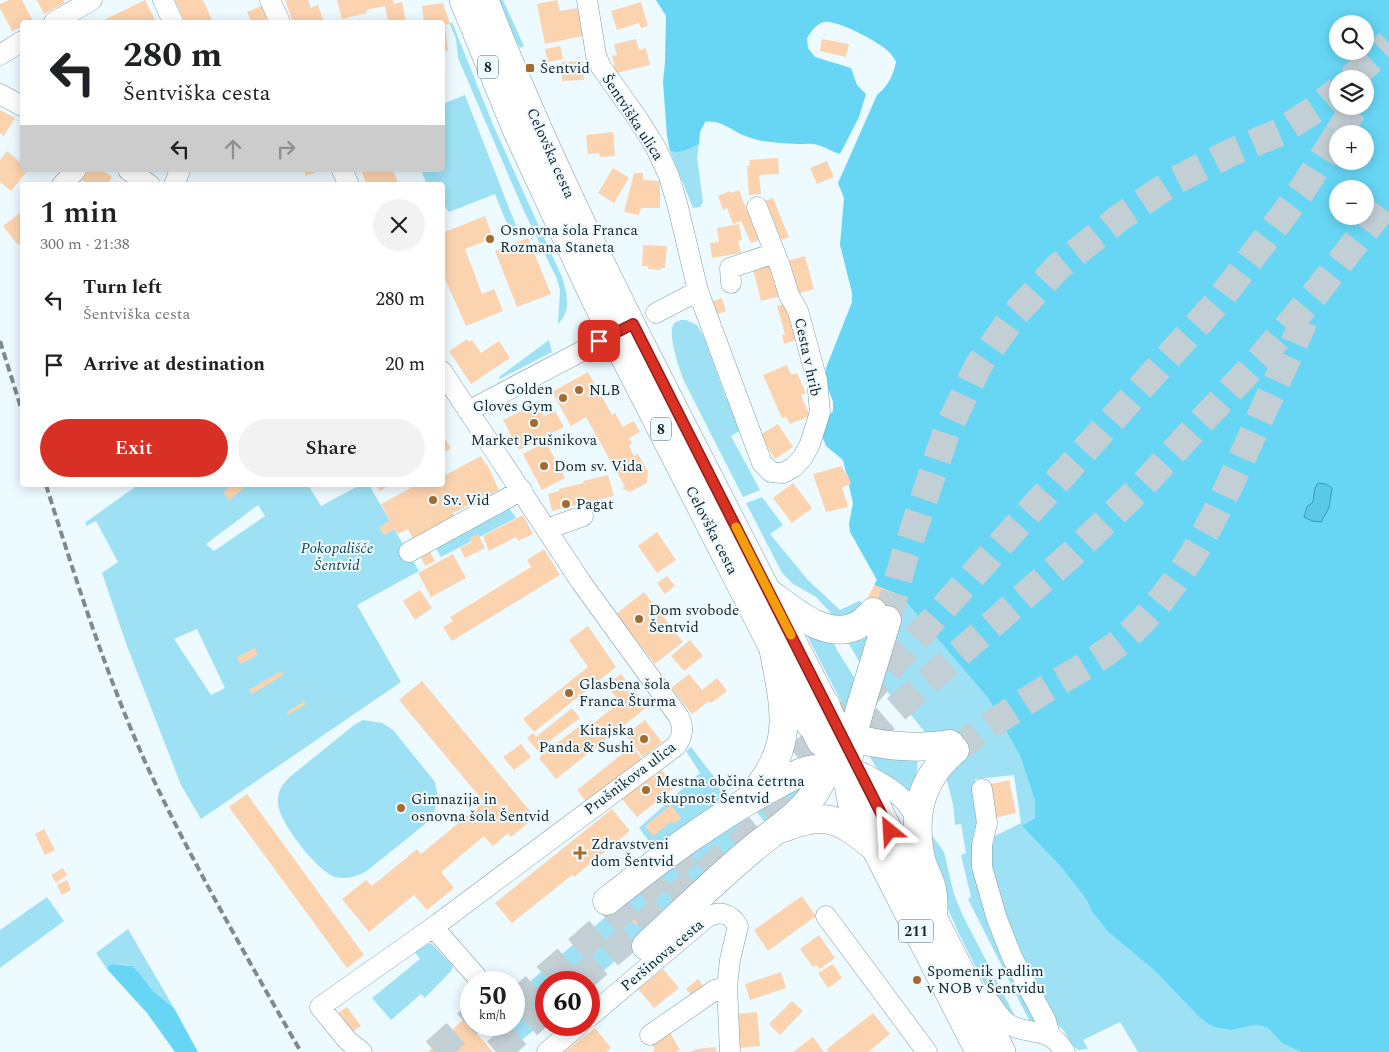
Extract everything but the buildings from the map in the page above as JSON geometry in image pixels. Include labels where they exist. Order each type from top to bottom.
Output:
[{"type":"highway","points":[[646,946],[724,873],[809,800],[819,786],[862,702],[874,662],[874,618],[846,629],[828,628],[821,626],[794,610],[769,592]]},
{"type":"highway","points":[[742,804],[770,772],[784,730],[784,704],[774,652]]},
{"type":"highway","points":[[607,901],[674,850],[742,804],[800,772],[812,769],[837,749],[882,745],[948,749],[925,788],[919,809],[918,822],[922,861],[933,894],[933,916]]},
{"type":"highway","points":[[837,749],[867,794],[866,808]]},
{"type":"highway","points":[[767,836],[810,819],[829,819],[847,827],[872,845]]},
{"type":"main road","name":"Celovška cesta","points":[[462,0],[516,132],[622,329],[769,592],[837,749]]},
{"type":"main road","name":"Celovška cesta","points":[[486,0],[568,193],[622,329],[774,652],[837,749]]},
{"type":"main road","name":"211","points":[[866,808],[872,845],[978,1052]]},
{"type":"main road","name":"211","points":[[866,808],[933,916],[1003,1052]]},
{"type":"street","points":[[57,20],[92,0]]},
{"type":"street","points":[[163,0],[172,20]]},
{"type":"street","points":[[270,0],[279,20]]},
{"type":"street","name":"Šentviška ulica","points":[[587,0],[596,55],[601,67],[656,148],[669,176],[698,291]]},
{"type":"street","points":[[0,55],[20,42]]},
{"type":"street","points":[[0,94],[20,105]]},
{"type":"street","points":[[65,182],[74,172]]},
{"type":"street","points":[[131,172],[146,182]]},
{"type":"street","name":"Cesta v hrib","points":[[698,291],[762,463],[771,472],[783,473],[794,467],[803,457],[810,444],[820,412],[817,380],[798,311],[789,295],[757,207]]},
{"type":"street","points":[[731,283],[730,268],[775,254]]},
{"type":"street","points":[[656,313],[698,291]]},
{"type":"street","points":[[468,411],[622,329]]},
{"type":"street","name":"Prušnikova ulica","points":[[362,1052],[348,1041],[320,1007],[433,928],[676,746],[683,730],[679,717],[581,582],[445,376]]},
{"type":"street","points":[[409,552],[522,490]]},
{"type":"street","points":[[547,529],[583,516]]},
{"type":"street","points":[[837,749],[906,801],[918,822]]},
{"type":"street","points":[[982,789],[987,822],[982,845],[982,868],[997,919],[1012,957],[1046,1021],[1050,1035],[1065,1052]]},
{"type":"street","name":"Peršinova cesta","points":[[600,1008],[706,918],[716,913],[722,913],[732,918],[738,926],[726,987]]},
{"type":"street","points":[[826,916],[927,1052]]},
{"type":"street","points":[[433,928],[472,971]]},
{"type":"street","points":[[968,984],[986,998],[1003,1021],[1013,1026],[1050,1035]]},
{"type":"street","points":[[650,1035],[715,990],[726,987],[730,1052]]},
{"type":"street","points":[[547,1052],[566,1036]]},
{"type":"green space","points":[[494,0],[503,0],[524,46],[520,48]]},
{"type":"green space","points":[[452,22],[494,127],[562,277],[567,296],[567,307],[558,324],[560,290],[557,279],[523,209],[458,58],[456,39],[450,24]]},
{"type":"green space","points":[[465,95],[518,231],[511,234],[495,194],[449,212],[445,207],[445,182],[426,182],[422,172],[445,172],[445,103]]},
{"type":"green space","points":[[699,144],[697,157],[703,202],[700,207],[693,208],[670,151],[681,151]]},
{"type":"green space","points":[[681,320],[697,325],[704,337],[725,395],[741,430],[731,436],[760,490],[743,497],[679,368],[674,352],[672,328],[674,323]]},
{"type":"green space","points":[[549,340],[552,352],[500,379],[499,377]]},
{"type":"green space","name":"Pokopališče Šentvid","points":[[135,487],[309,487],[321,506],[356,487],[370,487],[390,521],[380,527],[384,535],[394,529],[419,571],[357,605],[401,682],[201,819],[181,785],[127,646],[102,573],[118,562],[96,521],[86,526],[86,522]],"holes":[[[258,505],[265,516],[214,551],[206,544]],[[197,629],[225,688],[211,695],[174,639]]]},
{"type":"green space","points":[[762,497],[783,525],[770,534],[808,580],[840,610],[859,601],[865,604],[869,643],[862,666],[829,611],[816,597],[793,584],[782,573],[746,503]]},
{"type":"green space","points":[[507,505],[516,518],[441,557],[433,543]]},
{"type":"green space","points":[[773,579],[785,591],[807,602],[821,615],[837,650],[857,682],[847,713],[800,622],[774,585]]},
{"type":"green space","points":[[900,595],[988,698],[1020,756],[1035,801],[1035,818],[1023,827],[1061,867],[1086,899],[1092,912],[1108,932],[1154,970],[1208,1024],[1217,1028],[1231,1030],[1257,1025],[1268,1028],[1282,1043],[1301,1052],[1138,1052],[1120,1022],[1083,1040],[1088,1049],[1079,1050],[1074,1047],[1064,1031],[1055,1022],[1015,952],[993,890],[986,860],[986,849],[991,838],[1021,823],[1014,775],[975,779],[982,822],[977,844],[977,863],[992,919],[1005,953],[1037,1016],[1038,1021],[1031,1024],[968,899],[971,897],[961,855],[966,853],[961,824],[955,825],[953,804],[945,773],[947,768],[960,758],[961,760],[979,750],[957,731],[929,737],[910,714],[881,686],[883,679],[881,674],[883,674],[898,623],[900,623]]},
{"type":"green space","points":[[363,720],[382,723],[393,730],[435,782],[438,797],[430,820],[368,870],[352,877],[339,878],[327,873],[318,865],[291,833],[280,811],[278,795],[283,784],[291,776],[354,725]]},
{"type":"green space","points":[[691,747],[732,800],[657,852],[639,828],[700,773],[686,751]]},
{"type":"green space","points":[[866,750],[918,760],[916,777],[908,797],[877,769]]},
{"type":"green space","points":[[811,779],[767,825],[753,807]]},
{"type":"green space","points":[[933,802],[931,834],[944,852],[954,894],[963,916],[1018,1022],[995,1005],[960,936],[938,887],[928,857]]},
{"type":"green space","points":[[742,814],[757,833],[640,940],[600,974],[600,971],[542,971],[615,909]]},
{"type":"green space","points":[[47,897],[64,921],[0,968],[0,930]]},
{"type":"green space","points":[[128,929],[174,1008],[153,991],[140,974],[129,965],[112,964],[107,969],[96,953]]},
{"type":"green space","points":[[431,943],[453,966],[451,971],[425,998],[421,994],[391,1020],[372,998],[420,959],[413,950]]},
{"type":"green space","points":[[535,977],[535,1029],[522,1040],[519,1036],[525,1036],[525,986]]},
{"type":"shaded area","points":[[656,0],[1389,0],[1389,1052],[1301,1052],[1282,1043],[1268,1028],[1257,1025],[1231,1030],[1217,1028],[1199,1017],[1154,970],[1108,932],[1092,912],[1086,899],[1061,867],[1022,826],[1035,818],[1035,801],[1020,756],[988,698],[900,595],[874,585],[877,580],[850,532],[849,524],[853,503],[843,460],[826,446],[821,433],[827,418],[833,411],[833,402],[825,380],[826,368],[852,302],[852,293],[840,245],[844,198],[838,183],[877,95],[890,80],[896,62],[893,57],[877,43],[858,32],[830,22],[819,24],[807,38],[808,48],[815,57],[851,68],[857,85],[866,94],[859,117],[840,154],[816,144],[766,142],[754,139],[717,122],[705,122],[700,132],[699,144],[681,151],[670,151],[663,82],[666,16]]},
{"type":"shaded area","points":[[1318,483],[1326,484],[1332,488],[1329,508],[1321,522],[1312,521],[1304,517],[1307,507],[1313,502],[1315,488]]},
{"type":"shaded area","points":[[112,964],[132,966],[153,991],[174,1008],[198,1052],[175,1052],[147,1013],[107,969]]},
{"type":"tunnel","points":[[1360,70],[1389,43]]},
{"type":"tunnel","points":[[887,620],[905,555],[946,433],[978,366],[1015,314],[1058,267],[1119,218],[1174,181],[1230,153],[1280,132],[1317,108],[1329,98]]},
{"type":"tunnel","points":[[1343,125],[1350,115]]},
{"type":"tunnel","points":[[766,785],[853,709],[1221,298],[1300,193],[1329,148]]},
{"type":"tunnel","points":[[590,971],[863,738],[1072,554],[1140,488],[1264,354],[1315,294],[1389,200]]},
{"type":"tunnel","points":[[955,750],[988,726],[1109,650],[1128,635],[1168,591],[1200,543],[1214,517],[1304,321]]},
{"type":"tunnel","points":[[525,995],[688,853]]},
{"type":"tunnel","points":[[496,1052],[535,1018]]},
{"type":"tunnel","points":[[435,1052],[460,1030]]},
{"type":"railway","points":[[0,341],[20,405]]},
{"type":"railway","points":[[47,487],[80,592],[105,662],[147,766],[202,875],[301,1052]]},
{"type":"slow traffic","points":[[736,527],[791,635]]},
{"type":"place","name":"Šentvid","points":[[530,68]]},
{"type":"place","name":"Osnovna šola Franca Rozmana Staneta","points":[[490,239]]},
{"type":"place","name":"NLB","points":[[579,390]]},
{"type":"place","name":"Golden Gloves Gym","points":[[563,398]]},
{"type":"place","name":"Market Prušnikova","points":[[534,423]]},
{"type":"place","name":"Dom sv. Vida","points":[[544,466]]},
{"type":"place","name":"Sv. Vid","points":[[433,500]]},
{"type":"place","name":"Pagat","points":[[566,504]]},
{"type":"place","name":"Dom svobode Šentvid","points":[[639,619]]},
{"type":"place","name":"Glasbena šola Franca Šturma","points":[[569,693]]},
{"type":"place","name":"Kitajska Panda & Sushi","points":[[644,739]]},
{"type":"place","name":"Mestna občina četrtna skupnost Šentvid","points":[[646,790]]},
{"type":"place","name":"Gimnazija in osnovna šola Šentvid","points":[[401,808]]},
{"type":"place","name":"Zdravstveni dom Šentvid","points":[[580,853]]},
{"type":"place","name":"Spomenik padlim v NOB v Šentvidu","points":[[917,980]]},
{"type":"route","points":[[599,341],[633,324],[890,831]]}]
